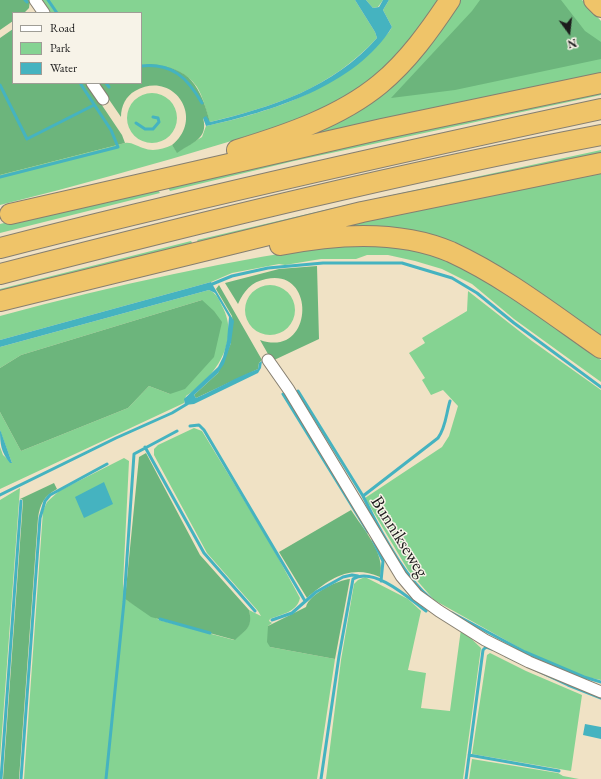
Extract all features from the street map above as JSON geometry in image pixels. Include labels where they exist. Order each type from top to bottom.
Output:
[{"type":"highway","points":[[5,215],[239,149],[323,119],[352,103],[380,84],[414,49],[450,0]]},
{"type":"highway","points":[[594,0],[601,7]]},
{"type":"highway","points":[[5,215],[367,132],[601,83]]},
{"type":"highway","points":[[0,248],[187,201],[342,165],[601,110]]},
{"type":"highway","points":[[0,274],[241,214],[545,145],[601,134]]},
{"type":"highway","points":[[0,301],[362,212],[601,163]]},
{"type":"highway","points":[[123,270],[298,241],[363,235],[410,241],[450,252],[505,280],[601,348]]},
{"type":"street","points":[[35,0],[43,12]]},
{"type":"street","points":[[93,84],[103,99]]},
{"type":"street","name":"Bunnikseweg","points":[[268,360],[289,390],[401,576],[416,595],[485,640],[529,662],[601,692]]},
{"type":"green space","points":[[0,0],[30,0],[29,8],[25,12],[12,12],[12,22],[0,30]]},
{"type":"green space","points":[[39,0],[355,0],[375,32],[377,38],[359,56],[321,83],[279,102],[210,122],[203,99],[192,81],[172,68],[156,65],[142,65],[142,12],[47,12]]},
{"type":"green space","points":[[366,0],[383,0],[378,7],[373,8]]},
{"type":"green space","points":[[389,0],[441,0],[412,37],[370,82],[327,108],[278,127],[171,159],[0,205],[0,175],[125,143],[150,150],[162,149],[172,145],[177,152],[202,137],[206,126],[258,113],[306,94],[329,82],[370,52],[389,32],[392,27],[383,10]]},
{"type":"green space","points":[[458,0],[582,0],[601,21],[601,74],[417,111],[279,143],[321,127]]},
{"type":"green space","points":[[480,0],[561,0],[585,31],[601,42],[601,59],[455,90],[391,98],[472,11]]},
{"type":"green space","points":[[12,30],[12,84],[88,84],[122,135],[125,143],[0,175],[0,38]]},
{"type":"green space","points":[[151,64],[165,66],[176,70],[192,81],[202,98],[210,122],[203,118],[204,125],[201,136],[198,140],[177,153],[172,145],[182,134],[186,122],[185,110],[180,100],[172,91],[162,86],[149,86],[135,91],[125,102],[121,117],[99,85],[142,84],[142,65]]},
{"type":"green space","points":[[601,88],[601,95],[294,161],[170,191],[165,183]]},
{"type":"green space","points":[[147,93],[157,93],[170,100],[177,113],[177,123],[170,136],[157,143],[147,143],[138,139],[131,132],[127,123],[127,113],[131,104],[138,97]]},
{"type":"green space","points":[[601,150],[601,158],[201,246],[197,240],[346,205]]},
{"type":"green space","points":[[601,172],[601,343],[485,263],[316,232]]},
{"type":"green space","points":[[155,186],[160,193],[0,233],[0,224]]},
{"type":"green space","points":[[191,241],[195,247],[0,296],[0,289]]},
{"type":"green space","points":[[351,243],[394,246],[428,254],[455,264],[481,277],[530,308],[601,360],[601,382],[514,319],[472,284],[442,269],[388,255],[367,255],[356,259],[321,259],[285,265],[279,264],[232,273],[211,282],[0,340],[0,316],[130,283],[306,249]]},
{"type":"green space","points":[[317,266],[319,339],[272,361],[260,340],[278,342],[291,337],[299,326],[302,312],[301,298],[294,286],[283,279],[261,280],[249,288],[238,304],[225,283],[279,269]]},
{"type":"green space","points":[[219,285],[262,360],[259,363],[258,369],[196,398],[194,395],[218,373],[231,343],[231,329],[233,325],[232,316],[216,289]]},
{"type":"green space","points":[[265,285],[275,285],[288,292],[295,305],[295,315],[288,328],[275,335],[265,335],[256,331],[249,324],[245,315],[245,305],[249,296],[256,289]]},
{"type":"green space","points":[[209,290],[214,293],[218,299],[227,319],[227,345],[215,369],[207,379],[186,396],[184,403],[0,489],[0,447],[3,455],[12,463],[0,430],[0,412],[21,451],[128,408],[149,386],[170,394],[202,300],[21,355],[0,368],[0,347]]},
{"type":"green space","points":[[468,291],[532,341],[601,390],[601,680],[586,677],[527,652],[434,600],[408,570],[365,498],[442,447],[449,436],[458,406],[443,390],[431,395],[422,380],[425,378],[409,353],[425,343],[422,338],[467,311]]},
{"type":"green space","points":[[202,300],[214,311],[222,322],[214,357],[185,389],[170,394],[149,386],[128,408],[21,451],[0,412],[0,368],[21,355]]},
{"type":"green space","points":[[194,428],[202,431],[269,541],[300,598],[296,606],[292,609],[284,614],[270,619],[269,621],[272,623],[268,626],[270,647],[335,659],[317,779],[24,779],[43,511],[47,502],[59,491],[124,458],[129,461],[123,584],[125,599],[159,620],[234,640],[248,627],[250,620],[249,610],[261,616],[207,553],[154,455],[154,449],[158,445]]},
{"type":"green space","points":[[146,453],[200,555],[249,610],[250,620],[248,627],[235,640],[151,617],[125,599],[139,457]]},
{"type":"green space","points":[[54,483],[57,489],[43,501],[38,518],[19,779],[3,779],[23,501],[20,499]]},
{"type":"green space","points":[[20,488],[0,759],[0,500]]},
{"type":"green space","points":[[351,510],[377,550],[381,568],[380,577],[369,573],[350,573],[340,576],[323,585],[307,598],[279,552]]},
{"type":"green space","points":[[365,577],[408,599],[421,611],[408,670],[426,673],[421,708],[450,711],[461,629],[481,648],[463,779],[326,779],[341,660],[354,584],[358,580]]},
{"type":"green space","points":[[350,579],[335,659],[270,647],[267,642],[268,626],[306,607],[312,597],[325,588],[338,582]]},
{"type":"green space","points":[[490,653],[526,671],[582,695],[571,771],[472,754],[487,655]]},
{"type":"green space","points":[[472,759],[558,773],[563,776],[579,779],[469,779]]},
{"type":"water","points":[[355,0],[366,0],[373,8],[379,7],[383,0],[389,0],[383,10],[392,27],[376,48],[357,65],[334,81],[283,104],[257,113],[206,126],[203,118],[206,116],[210,122],[256,110],[300,93],[321,83],[360,55],[377,38],[375,32]]},
{"type":"water","points":[[211,282],[234,321],[231,343],[224,364],[218,373],[194,395],[196,398],[258,369],[259,363],[262,361],[261,368],[258,373],[194,404],[185,405],[184,399],[218,367],[223,357],[227,341],[229,317],[215,293],[209,290],[0,347],[0,340]]},
{"type":"water","points":[[0,430],[12,463],[10,463],[7,459],[3,451]]},
{"type":"water","points":[[104,482],[113,504],[84,518],[75,497]]},
{"type":"water","points":[[585,724],[601,727],[601,739],[583,735]]},
{"type":"waterway","points":[[48,0],[56,12]]},
{"type":"waterway","points":[[142,66],[162,67],[178,74],[190,86],[202,103]]},
{"type":"waterway","points":[[0,177],[118,147],[111,130],[81,84]]},
{"type":"waterway","points":[[0,85],[27,139],[94,105]]},
{"type":"waterway","points":[[136,123],[145,129],[153,129],[159,122],[158,118],[153,117]]},
{"type":"waterway","points":[[210,285],[232,276],[268,268],[323,263],[402,263],[452,278],[477,293],[514,323],[601,387]]},
{"type":"waterway","points":[[298,391],[363,496],[438,438],[444,425],[450,401]]},
{"type":"waterway","points":[[283,394],[368,532]]},
{"type":"waterway","points":[[0,495],[116,438],[172,413],[187,404]]},
{"type":"waterway","points":[[190,426],[199,425],[204,430],[305,601]]},
{"type":"waterway","points":[[106,779],[124,602],[134,454],[177,431]]},
{"type":"waterway","points":[[145,447],[204,553],[255,611]]},
{"type":"waterway","points":[[21,779],[40,518],[45,501],[50,495],[107,464]]},
{"type":"waterway","points":[[363,496],[376,522],[401,564],[420,589],[430,598]]},
{"type":"waterway","points":[[1,779],[21,501]]},
{"type":"waterway","points":[[373,540],[383,561],[381,581]]},
{"type":"waterway","points":[[272,620],[292,613],[316,592],[343,577],[352,575],[358,576]]},
{"type":"waterway","points":[[321,779],[339,656],[353,579],[362,576],[381,580],[401,592],[426,611]]},
{"type":"waterway","points":[[452,613],[525,652],[584,677],[601,682]]},
{"type":"waterway","points":[[160,619],[210,633]]},
{"type":"waterway","points":[[466,779],[483,650],[486,647],[492,649]]},
{"type":"waterway","points":[[506,656],[568,685],[601,698]]},
{"type":"waterway","points":[[469,755],[559,771]]}]
